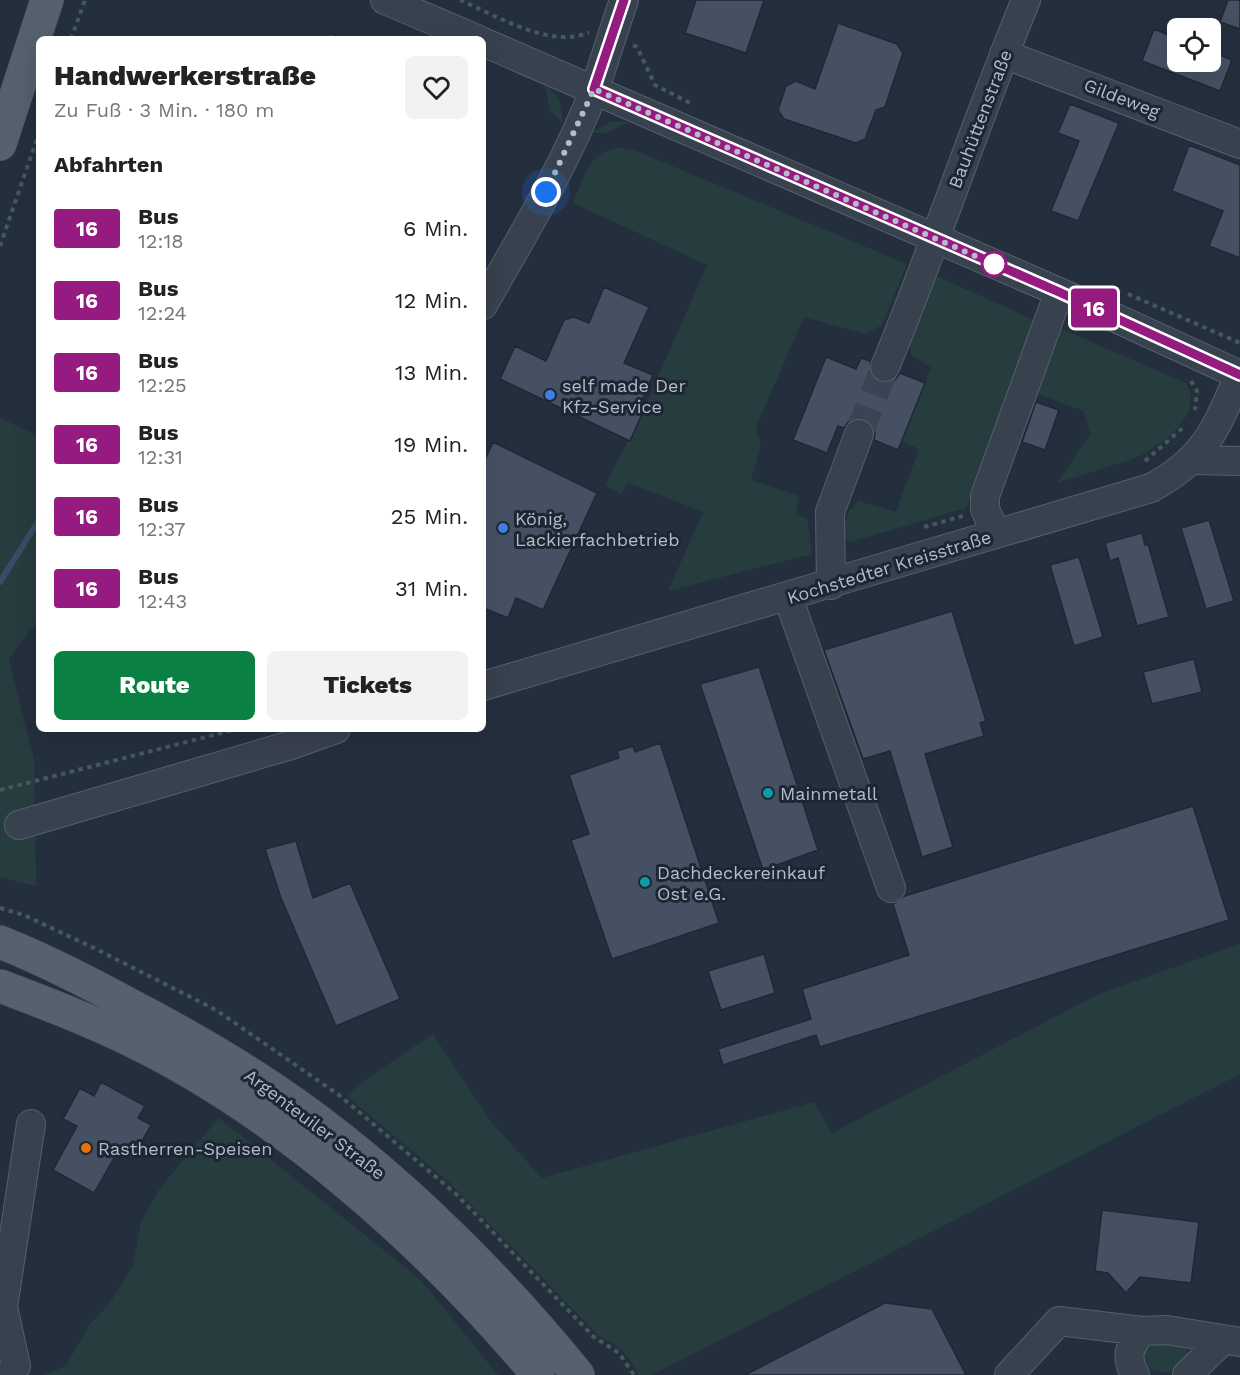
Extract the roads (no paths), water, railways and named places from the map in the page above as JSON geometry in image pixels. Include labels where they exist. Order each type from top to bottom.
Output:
[{"type":"main road","points":[[0,144],[48,0]]},
{"type":"main road","name":"Argenteuiler Straße","points":[[0,942],[70,973],[179,1031],[254,1076],[312,1117],[405,1194],[521,1310],[578,1375]]},
{"type":"main road","name":"Argenteuiler Straße","points":[[0,986],[127,1039],[257,1115],[324,1165],[397,1229],[471,1302],[538,1375]]},
{"type":"street","points":[[385,0],[470,36]]},
{"type":"street","points":[[486,300],[538,208],[594,89],[624,0]]},
{"type":"street","name":"Bauhüttenstraße","points":[[885,367],[937,239],[1026,0]]},
{"type":"street","points":[[486,43],[1059,292],[1239,375]]},
{"type":"street","name":"Gildeweg","points":[[1004,54],[1240,144]]},
{"type":"street","points":[[990,521],[985,496],[1059,292]]},
{"type":"street","name":"Kochstedter Kreisstraße","points":[[486,685],[831,585],[990,521],[1151,488],[1177,474],[1206,445],[1239,375]]},
{"type":"street","points":[[831,585],[830,512],[859,434]]},
{"type":"street","points":[[1193,460],[1240,461]]},
{"type":"street","points":[[788,597],[891,888]]},
{"type":"street","points":[[19,825],[326,732]]},
{"type":"street","points":[[9,1375],[16,1366],[3,1307],[31,1124]]},
{"type":"street","points":[[1009,1375],[1059,1321],[1142,1331],[1167,1330],[1232,1341]]},
{"type":"street","points":[[1135,1375],[1128,1360],[1130,1346],[1142,1331]]},
{"type":"street","points":[[1188,1375],[1232,1341]]},
{"type":"street","points":[[1219,1375],[1232,1341]]},
{"type":"waterway","points":[[0,582],[36,525]]},
{"type":"tunnel","points":[[859,434],[885,367]]},
{"type":"place","name":"self made Der Kfz-Service","points":[[550,395]]},
{"type":"place","name":"König, Lackierfachbetrieb","points":[[503,528]]},
{"type":"place","name":"Mainmetall","points":[[768,793]]},
{"type":"place","name":"Dachdeckereinkauf Ost e.G.","points":[[645,882]]},
{"type":"place","name":"Rastherren-Speisen","points":[[86,1148]]}]
